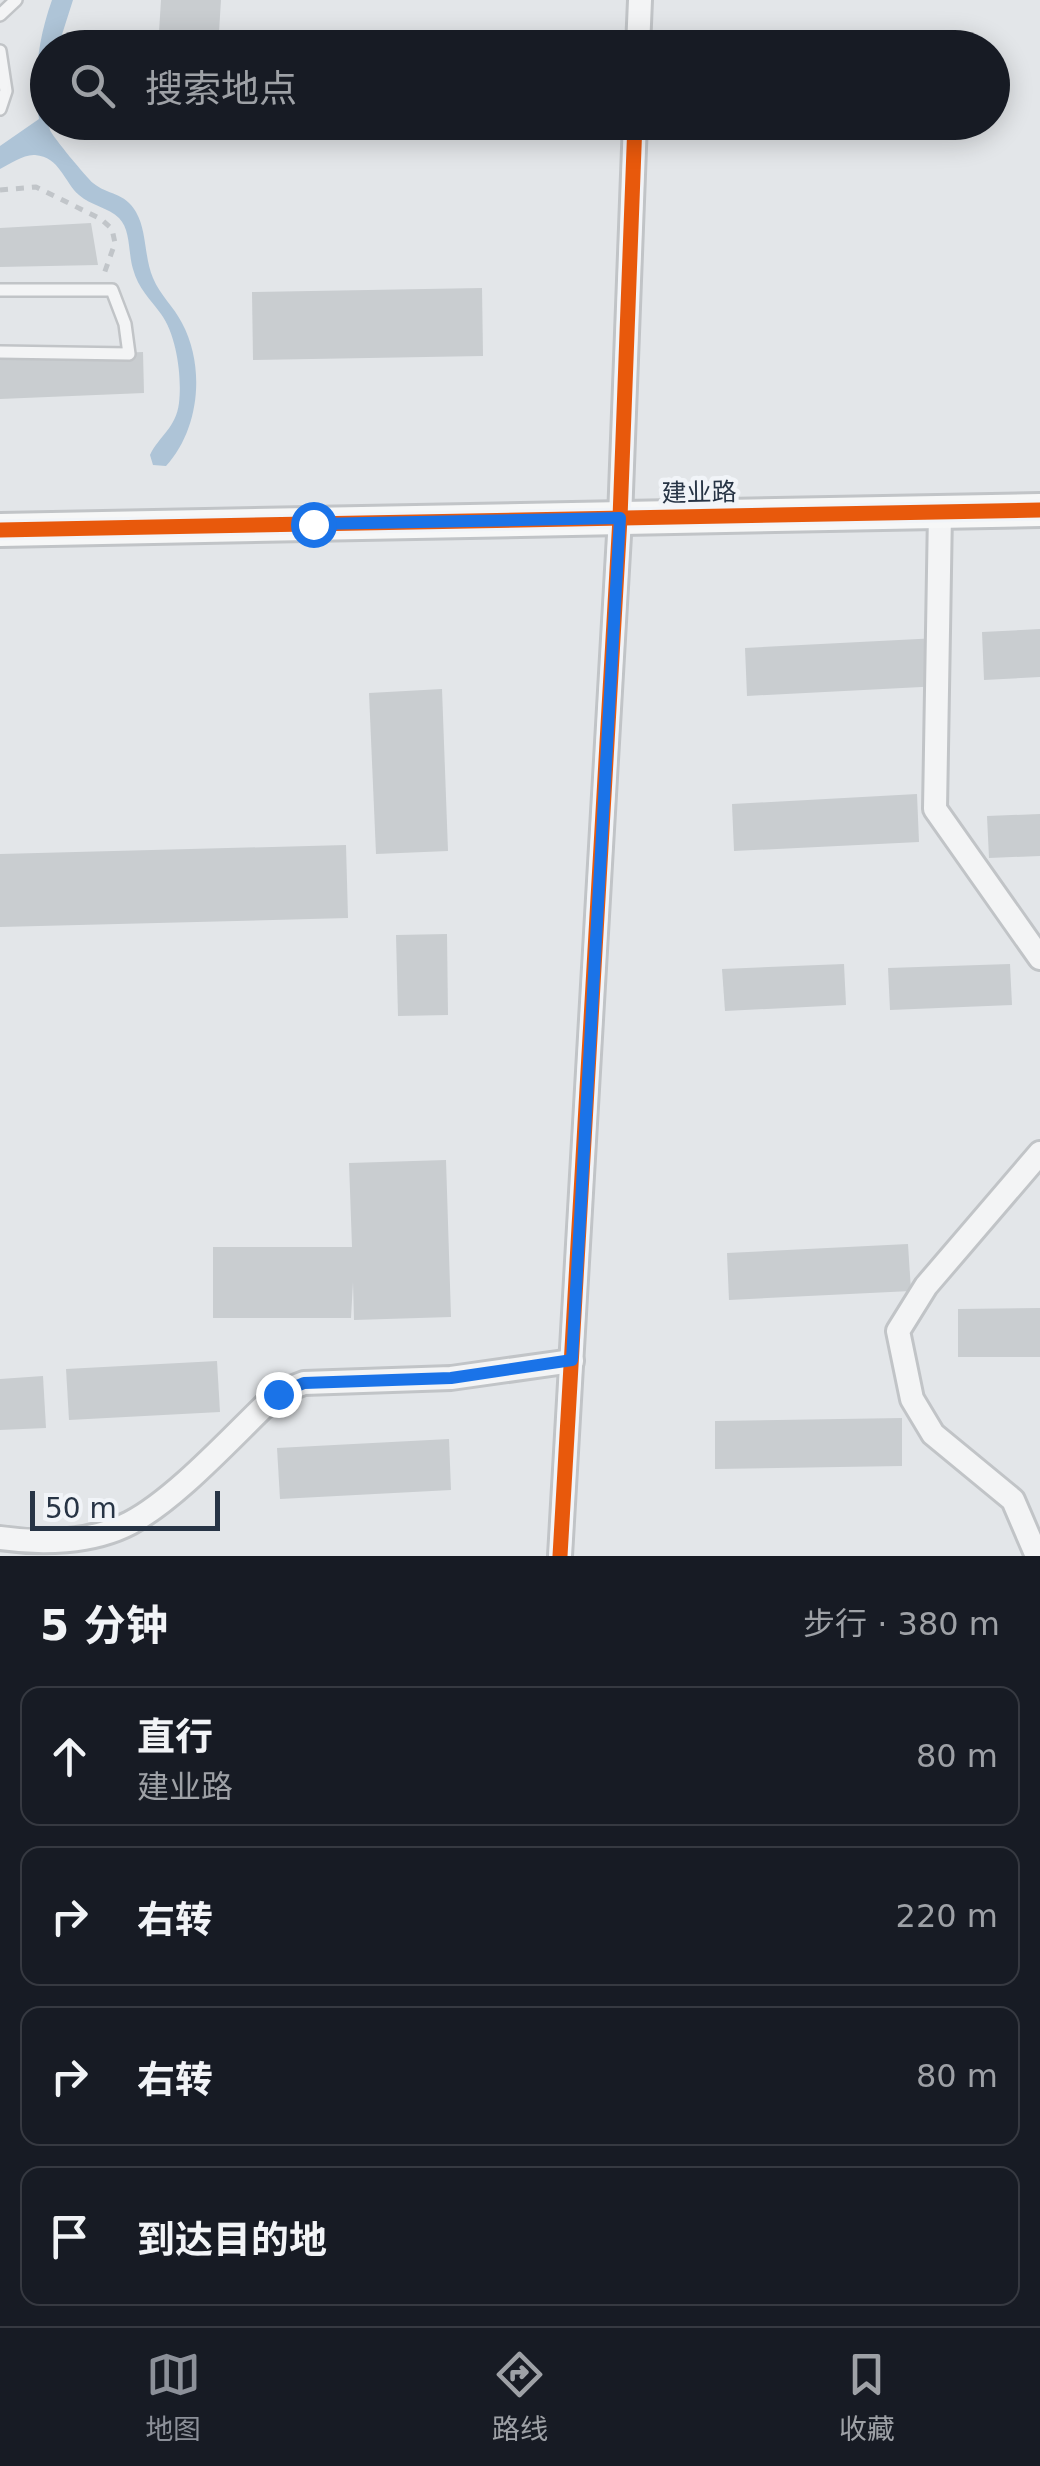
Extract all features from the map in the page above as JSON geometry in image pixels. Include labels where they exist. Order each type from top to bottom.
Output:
[{"type":"street","points":[[639,30],[640,0]]},
{"type":"street","points":[[560,1556],[620,518],[634,140]]},
{"type":"street","name":"建业路","points":[[0,530],[1040,510]]},
{"type":"street","points":[[940,512],[935,809],[1040,958]]},
{"type":"street","points":[[1038,1556],[1013,1500],[933,1434],[912,1399],[898,1331],[926,1286],[1040,1152]]},
{"type":"street","points":[[0,1538],[36,1543],[87,1536],[130,1523],[278,1394],[304,1383],[451,1378],[572,1360]]},
{"type":"lane","points":[[0,15],[16,0]]},
{"type":"lane","points":[[0,51],[6,91],[0,108]]},
{"type":"lane","points":[[0,290],[112,290],[126,324],[129,354],[0,352]]},
{"type":"path","points":[[0,190],[36,187],[112,229],[116,244],[98,290]]},
{"type":"water","points":[[52,0],[73,0],[63,30],[43,29]]},
{"type":"water","points":[[30,125],[30,140],[57,140],[93,183],[127,201],[136,212],[153,278],[182,323],[194,359],[192,417],[186,435],[166,466],[153,465],[150,455],[177,412],[177,357],[166,323],[135,276],[123,223],[79,195],[50,160],[26,156],[0,169],[0,146]]},
{"type":"building","points":[[161,0],[221,0],[219,30],[159,30]]},
{"type":"building","points":[[91,223],[98,265],[0,267],[0,228]]},
{"type":"building","points":[[482,288],[483,356],[253,360],[252,292]]},
{"type":"building","points":[[143,352],[144,393],[0,399],[0,358]]},
{"type":"building","points":[[1040,629],[1040,677],[984,680],[982,632]]},
{"type":"building","points":[[938,638],[941,686],[747,696],[745,648]]},
{"type":"building","points":[[442,689],[448,851],[376,854],[369,693]]},
{"type":"building","points":[[917,794],[919,842],[734,851],[732,804]]},
{"type":"building","points":[[1040,814],[1040,856],[989,858],[987,816]]},
{"type":"building","points":[[346,845],[348,918],[0,927],[0,854]]},
{"type":"building","points":[[447,934],[448,1015],[398,1016],[396,935]]},
{"type":"building","points":[[844,964],[846,1005],[725,1011],[722,969]]},
{"type":"building","points":[[1010,964],[1012,1005],[890,1010],[888,968]]},
{"type":"building","points":[[446,1160],[451,1317],[354,1320],[353,1282],[351,1318],[213,1318],[213,1247],[352,1247],[349,1163]]},
{"type":"building","points":[[908,1244],[911,1291],[729,1300],[727,1253]]},
{"type":"building","points":[[1040,1308],[1040,1357],[958,1357],[958,1309]]},
{"type":"building","points":[[217,1361],[220,1412],[69,1420],[66,1369]]},
{"type":"building","points":[[43,1376],[46,1428],[0,1430],[0,1379]]},
{"type":"building","points":[[902,1418],[902,1466],[715,1469],[715,1421]]},
{"type":"building","points":[[449,1439],[451,1490],[280,1499],[277,1448]]},
{"type":"cycle path","points":[[560,1556],[620,518],[634,140]]},
{"type":"cycle path","points":[[0,530],[1040,510]]},
{"type":"route","points":[[278,1394],[304,1383],[451,1378],[572,1360],[620,518],[313,524]]}]
